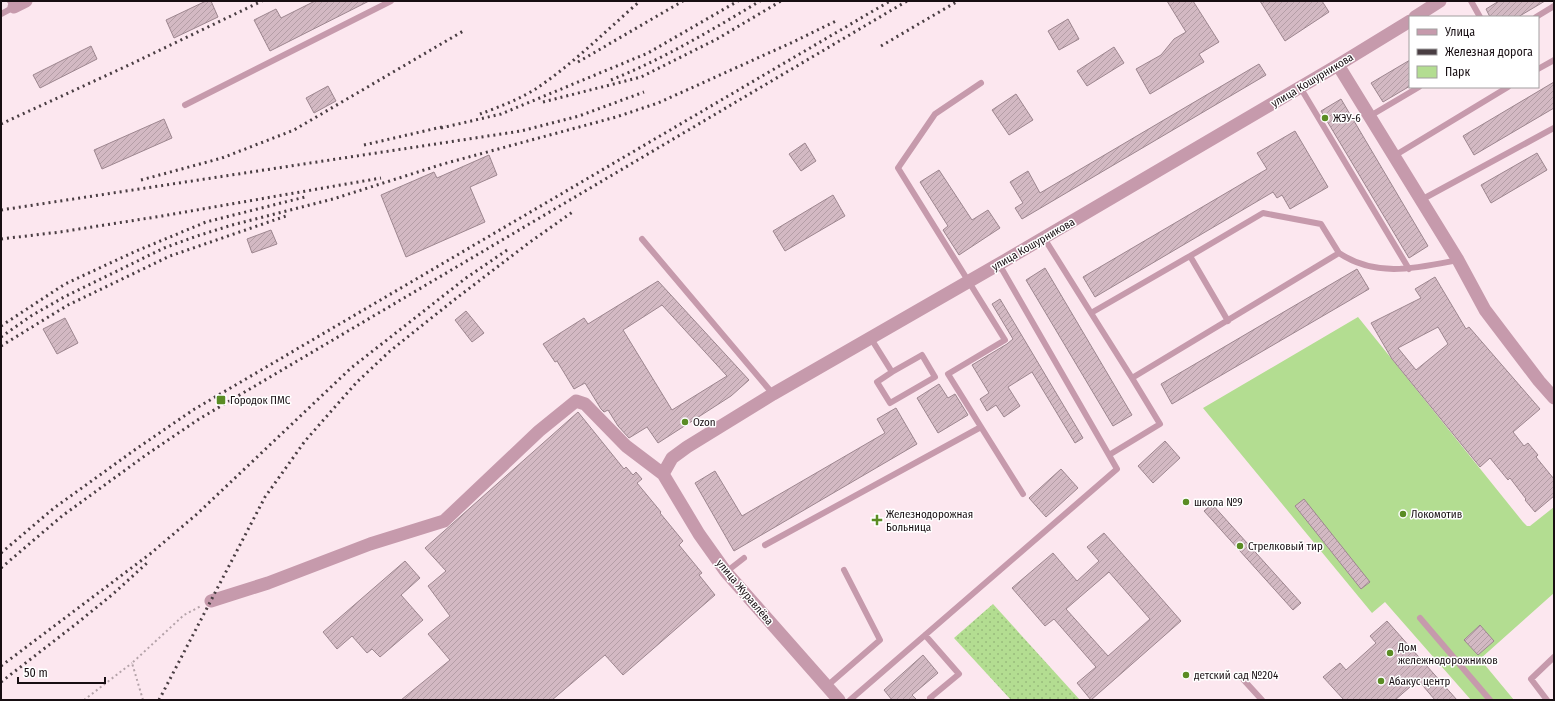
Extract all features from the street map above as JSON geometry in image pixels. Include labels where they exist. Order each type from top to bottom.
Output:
[{"type":"street","points":[[12,4],[26,1]]},
{"type":"street","points":[[1417,16],[1440,1]]},
{"type":"street","name":"улица Кошурникова","points":[[663,474],[672,458],[686,447],[773,394],[1044,238],[1409,22]]},
{"type":"street","points":[[1338,65],[1458,260],[1488,315],[1554,398]]},
{"type":"street","points":[[211,601],[268,584],[370,544],[444,522],[539,431],[576,401],[586,404],[626,446],[663,474]]},
{"type":"street","name":"улица Журавлёва","points":[[663,474],[699,534],[726,572],[839,700]]},
{"type":"lane","points":[[185,105],[391,1]]},
{"type":"lane","points":[[1471,1],[1479,16]]},
{"type":"lane","points":[[1,14],[12,4]]},
{"type":"lane","points":[[1538,16],[1554,6]]},
{"type":"lane","points":[[1539,68],[1554,60]]},
{"type":"lane","points":[[980,83],[935,114],[898,168],[1004,340],[948,374],[1023,494]]},
{"type":"lane","points":[[1300,87],[1410,269]]},
{"type":"lane","points":[[1370,116],[1417,88]]},
{"type":"lane","points":[[1394,156],[1506,88]]},
{"type":"lane","points":[[1421,200],[1554,128]]},
{"type":"lane","points":[[1091,313],[1263,213],[1321,224],[1339,253],[1351,261],[1387,269],[1410,269],[1458,260]]},
{"type":"lane","points":[[1044,238],[1160,424],[1109,456]]},
{"type":"lane","points":[[642,239],[773,394]]},
{"type":"lane","points":[[1132,378],[1339,253]]},
{"type":"lane","points":[[1190,256],[1228,321]]},
{"type":"lane","points":[[850,700],[1117,469],[999,264]]},
{"type":"lane","points":[[870,337],[892,372]]},
{"type":"lane","points":[[922,355],[935,377],[890,403],[877,382],[892,372],[922,355]]},
{"type":"lane","points":[[765,545],[980,427]]},
{"type":"lane","points":[[726,572],[744,558]]},
{"type":"lane","points":[[827,686],[880,640],[844,570]]},
{"type":"lane","points":[[1420,618],[1490,700]]},
{"type":"lane","points":[[925,635],[959,674],[930,698],[932,700]]},
{"type":"lane","points":[[1547,700],[1531,679],[1554,657]]},
{"type":"lane","points":[[1241,676],[1262,700]]},
{"type":"path","points":[[84,700],[132,663],[184,615],[211,601]]},
{"type":"path","points":[[132,663],[143,700]]},
{"type":"green space","name":"Локомотив","points":[[1358,317],[1527,526],[1530,526],[1554,507],[1554,593],[1480,659],[1514,700],[1471,700],[1385,602],[1372,613],[1203,408]]},
{"type":"green space","points":[[993,604],[1080,700],[1011,700],[954,638]]},
{"type":"building","points":[[206,1],[211,1],[218,17],[174,38],[166,20]]},
{"type":"building","points":[[315,1],[369,1],[270,51],[254,20],[276,9],[281,18]]},
{"type":"building","points":[[1167,1],[1193,1],[1219,42],[1199,54],[1204,62],[1150,94],[1136,69],[1161,55],[1174,39],[1186,32]]},
{"type":"building","points":[[1260,1],[1322,1],[1329,12],[1285,41]]},
{"type":"building","points":[[1499,1],[1545,1],[1520,16],[1490,16],[1486,9]]},
{"type":"building","points":[[1068,19],[1079,39],[1059,50],[1048,31]]},
{"type":"building","points":[[91,46],[97,59],[40,88],[33,75]]},
{"type":"building","points":[[1114,47],[1124,63],[1087,86],[1077,71]]},
{"type":"building","points":[[1409,61],[1409,87],[1383,102],[1371,83]]},
{"type":"building","points":[[1259,64],[1266,75],[1022,219],[1015,208],[1023,203],[1010,182],[1028,171],[1040,193]]},
{"type":"building","points":[[1554,82],[1554,108],[1474,155],[1463,136]]},
{"type":"building","points":[[328,86],[336,101],[314,113],[306,98]]},
{"type":"building","points":[[1016,94],[1033,120],[1009,135],[992,110]]},
{"type":"building","points":[[1341,99],[1428,246],[1409,258],[1321,111]]},
{"type":"building","points":[[164,119],[172,138],[102,169],[94,150]]},
{"type":"building","points":[[1295,131],[1328,187],[1290,209],[1282,195],[1277,198],[1273,192],[1095,297],[1083,277],[1267,169],[1257,153]]},
{"type":"building","points":[[805,143],[816,161],[801,171],[789,154]]},
{"type":"building","points":[[1537,153],[1547,170],[1491,203],[1481,185]]},
{"type":"building","points":[[489,155],[497,175],[470,187],[485,222],[406,257],[381,195],[434,172],[437,178]]},
{"type":"building","points":[[939,170],[972,220],[988,210],[1000,228],[959,255],[943,230],[948,226],[920,182]]},
{"type":"building","points":[[833,195],[845,216],[785,251],[773,231]]},
{"type":"building","points":[[271,230],[277,244],[252,253],[247,239]]},
{"type":"building","points":[[1045,268],[1132,415],[1113,426],[1026,280]]},
{"type":"building","points":[[1357,269],[1369,289],[1172,404],[1161,384]]},
{"type":"building","points":[[1435,277],[1466,329],[1469,327],[1540,409],[1513,432],[1524,446],[1528,443],[1538,455],[1536,457],[1554,479],[1554,496],[1535,512],[1510,478],[1508,480],[1490,458],[1480,467],[1392,359],[1371,323],[1421,298],[1415,289]],"holes":[[[1438,327],[1448,344],[1416,370],[1398,348]]]},
{"type":"building","points":[[658,281],[749,380],[731,396],[658,443],[647,427],[629,438],[618,426],[608,410],[604,412],[601,409],[585,383],[574,389],[557,361],[555,362],[543,344],[584,318],[588,324]],"holes":[[[662,305],[727,376],[672,410],[623,330]]]},
{"type":"building","points":[[1000,299],[1083,438],[1075,443],[1032,372],[1008,387],[1020,406],[1004,417],[996,405],[987,411],[980,399],[989,393],[972,365],[1013,339],[992,304]]},
{"type":"building","points":[[466,311],[484,333],[472,342],[455,320]]},
{"type":"building","points":[[65,318],[78,343],[57,354],[43,329]]},
{"type":"building","points":[[939,384],[948,398],[955,394],[968,415],[938,433],[917,398]]},
{"type":"building","points":[[896,408],[917,444],[734,551],[695,483],[715,471],[742,516],[885,433],[877,419]]},
{"type":"building","points":[[578,412],[624,469],[626,467],[633,475],[636,472],[642,479],[637,483],[683,541],[679,545],[702,573],[699,575],[715,595],[623,675],[605,655],[552,700],[401,700],[450,660],[428,634],[450,616],[428,586],[446,571],[425,548]]},
{"type":"building","points":[[1165,441],[1180,458],[1153,483],[1138,466]]},
{"type":"building","points":[[1061,469],[1078,488],[1046,517],[1029,498]]},
{"type":"building","points":[[1304,499],[1370,582],[1361,589],[1295,506]]},
{"type":"building","points":[[1212,504],[1301,603],[1293,610],[1204,511]]},
{"type":"building","points":[[1104,533],[1181,621],[1091,700],[1077,683],[1096,667],[1054,619],[1045,626],[1012,588],[1053,553],[1077,581],[1099,561],[1087,547]],"holes":[[[1109,572],[1150,619],[1108,656],[1066,609]]]},
{"type":"building","points":[[405,561],[420,578],[401,595],[423,620],[380,657],[372,649],[367,653],[352,636],[337,649],[323,632]]},
{"type":"building","name":"Дом жележнодорожников","points":[[1387,621],[1457,700],[1435,700],[1418,680],[1395,700],[1344,700],[1323,677],[1340,663],[1346,670],[1376,643],[1370,636]]},
{"type":"building","points":[[1480,625],[1494,641],[1478,655],[1464,640]]},
{"type":"building","points":[[923,655],[938,673],[912,695],[917,700],[892,700],[884,690]]},
{"type":"railway","points":[[1,124],[262,1]]},
{"type":"railway","points":[[480,114],[519,98],[540,86],[579,56],[640,1]]},
{"type":"railway","points":[[578,62],[683,1]]},
{"type":"railway","points":[[441,128],[501,114],[648,53],[738,1]]},
{"type":"railway","points":[[611,80],[668,53],[760,1]]},
{"type":"railway","points":[[543,102],[641,77],[717,39],[781,1]]},
{"type":"railway","points":[[1,553],[54,508],[193,410],[890,1]]},
{"type":"railway","points":[[1,568],[62,516],[146,455],[199,419],[907,1]]},
{"type":"railway","points":[[881,46],[958,1]]},
{"type":"railway","points":[[1,337],[31,316],[64,297],[164,248],[232,225],[333,199],[443,164],[616,117],[658,103],[836,21]]},
{"type":"railway","points":[[141,180],[222,158],[294,130],[465,30]]},
{"type":"railway","points":[[1,210],[521,131],[579,116],[644,92]]},
{"type":"railway","points":[[364,145],[446,126]]},
{"type":"railway","points":[[1,239],[60,232],[162,216],[381,178]]},
{"type":"railway","points":[[1,326],[65,284],[134,252],[206,222],[305,197]]},
{"type":"railway","points":[[159,700],[265,497],[305,441],[357,382],[390,351],[530,242],[574,211]]},
{"type":"railway","points":[[1,346],[68,305],[170,256],[286,216]]},
{"type":"railway","points":[[1,666],[150,554],[197,514],[351,368],[466,278],[510,248]]},
{"type":"railway","points":[[1,682],[113,594],[147,563]]},
{"type":"place","name":"ЖЭУ-6","points":[[1325,118]]},
{"type":"place","name":"Городок ПМС","points":[[221,400]]},
{"type":"place","name":"Ozon","points":[[685,422]]},
{"type":"place","name":"школа №9","points":[[1186,502]]},
{"type":"place","name":"Локомотив","points":[[1403,514]]},
{"type":"place","name":"Железнодорожная Больница","points":[[877,520]]},
{"type":"place","name":"Стрелковый тир","points":[[1240,546]]},
{"type":"place","name":"Дом жележнодорожников","points":[[1390,653]]},
{"type":"place","name":"детский сад №204","points":[[1186,675]]},
{"type":"place","name":"Абакус центр","points":[[1381,681]]}]
